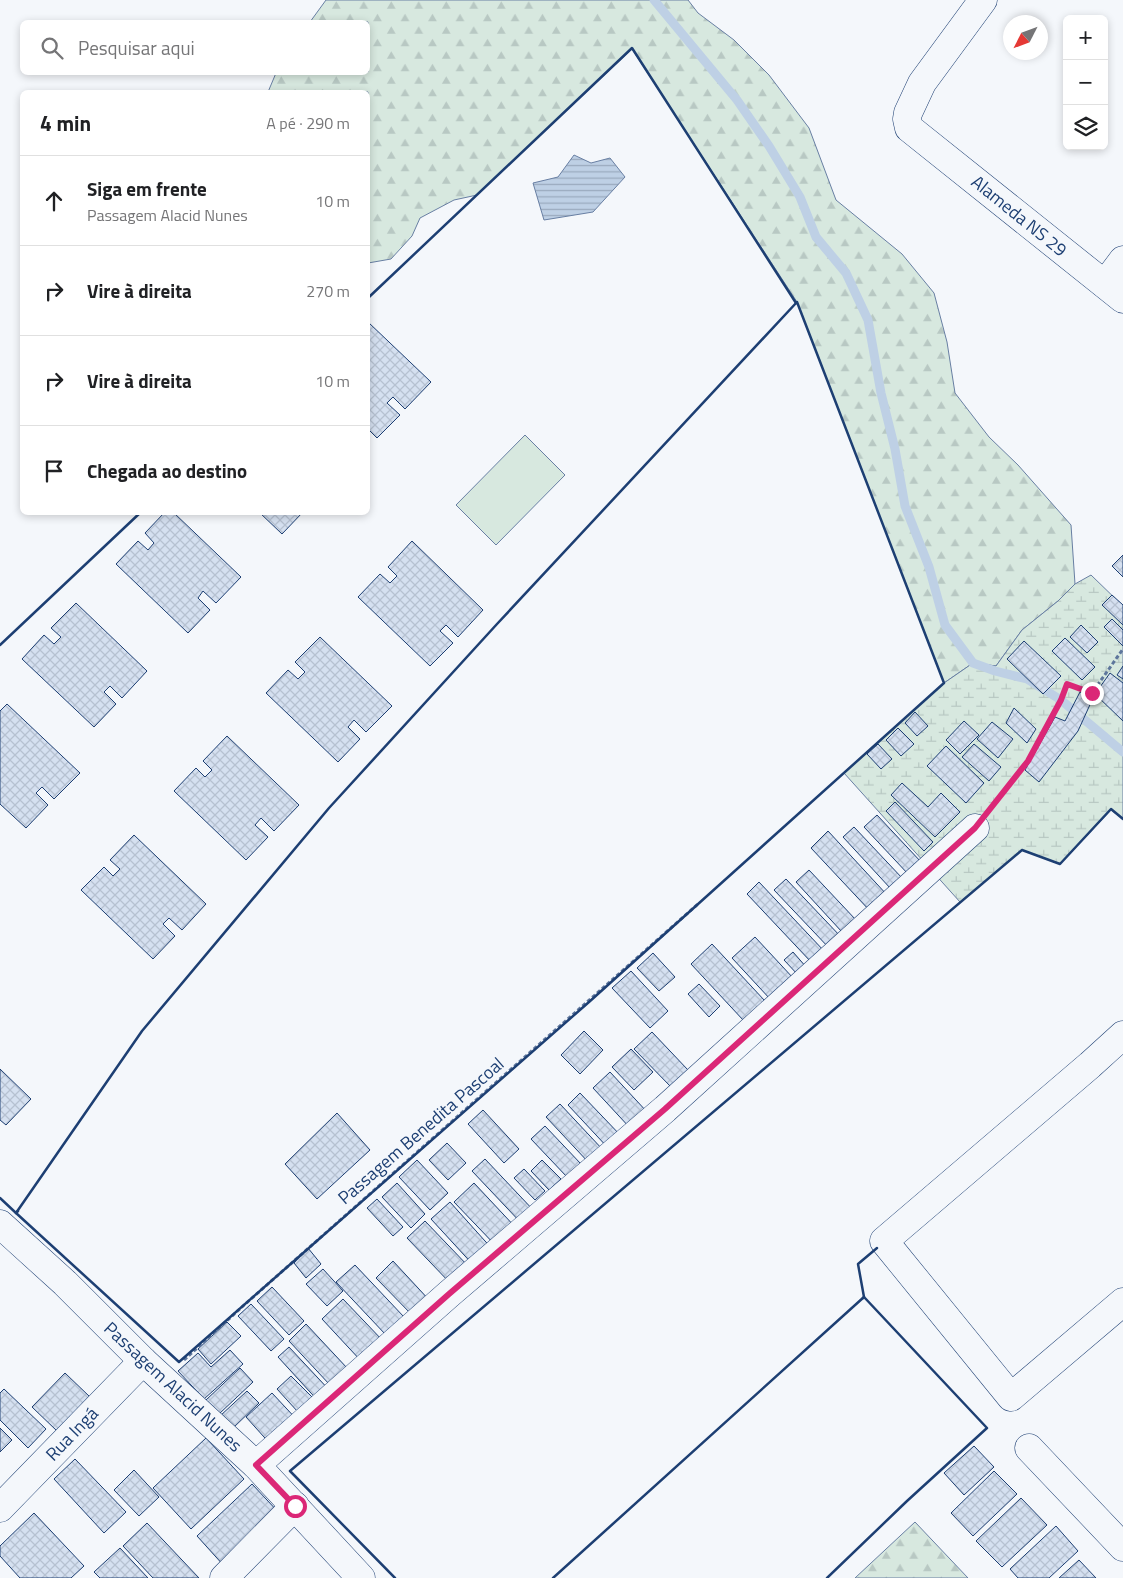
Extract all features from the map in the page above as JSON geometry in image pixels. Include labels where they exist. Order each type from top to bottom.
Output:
[{"type":"street","name":"Alameda NS 29","points":[[983,0],[922,83],[908,113],[906,120],[909,128],[1114,292],[1123,260]]},
{"type":"street","points":[[256,1465],[442,1300],[665,1109],[975,828]]},
{"type":"street","points":[[1123,1035],[1083,1072],[884,1241],[1011,1397],[1123,1302]]},
{"type":"street","name":"Passagem Alacid Nunes","points":[[0,1224],[65,1283],[143,1361],[256,1465],[361,1578]]},
{"type":"street","name":"Rua Ingá","points":[[0,1508],[143,1361]]},
{"type":"street","points":[[1029,1448],[1123,1547]]},
{"type":"street","points":[[224,1578],[295,1506]]},
{"type":"path","points":[[975,828],[1028,761],[1061,700],[1067,684],[1092,693],[1123,648]]},
{"type":"path","name":"Passagem Benedita Pascoal","points":[[163,1379],[698,904]]},
{"type":"green space","points":[[326,0],[688,0],[698,13],[734,40],[769,75],[809,128],[836,200],[902,254],[934,293],[947,342],[955,393],[989,437],[1018,465],[1071,525],[1075,584],[1058,601],[1022,630],[996,666],[973,663],[944,683],[797,302],[632,49],[477,195],[454,200],[420,218],[412,236],[391,259],[370,263],[370,90],[269,90],[275,75],[370,75],[370,20],[311,20]]},
{"type":"green space","points":[[525,435],[565,475],[496,545],[456,505]]},
{"type":"green space","points":[[1091,575],[1123,606],[1123,819],[1111,810],[1060,864],[1022,850],[960,902],[844,773],[944,683],[973,663],[996,666],[1022,630],[1058,601],[1075,584]]},
{"type":"green space","points":[[915,1522],[968,1578],[855,1578]]},
{"type":"water","points":[[574,155],[591,163],[610,158],[625,177],[593,212],[544,220],[533,183],[558,177]]},
{"type":"building","points":[[370,324],[431,382],[405,409],[393,397],[387,403],[400,415],[377,438],[370,431]]},
{"type":"building","points":[[162,515],[176,515],[241,577],[216,603],[203,591],[198,598],[210,610],[188,633],[116,564],[138,541],[148,550],[154,543],[145,533]]},
{"type":"building","points":[[262,515],[300,515],[282,534]]},
{"type":"building","points":[[412,541],[483,610],[458,637],[446,625],[440,631],[453,643],[430,666],[358,597],[380,574],[390,583],[397,576],[388,567]]},
{"type":"building","points":[[1123,555],[1123,577],[1112,566]]},
{"type":"building","points":[[1112,595],[1123,605],[1123,625],[1102,605]]},
{"type":"building","points":[[76,603],[147,671],[122,698],[110,686],[104,692],[116,704],[94,727],[22,659],[44,635],[54,644],[61,637],[51,628]]},
{"type":"building","points":[[1112,619],[1123,630],[1123,646],[1104,627]]},
{"type":"building","points":[[1081,625],[1098,642],[1087,653],[1070,637]]},
{"type":"building","points":[[320,637],[392,706],[366,732],[354,720],[348,727],[360,739],[338,762],[266,693],[288,670],[298,679],[305,672],[295,662]]},
{"type":"building","points":[[1065,638],[1095,667],[1082,680],[1052,651]]},
{"type":"building","points":[[1024,641],[1061,676],[1043,694],[1007,659]]},
{"type":"building","points":[[1123,666],[1123,679],[1117,675]]},
{"type":"building","points":[[1110,673],[1123,683],[1123,721],[1095,694]]},
{"type":"building","points":[[1080,692],[1093,698],[1078,731],[1039,782],[1025,770],[1055,717],[1065,721]]},
{"type":"building","points":[[7,704],[80,773],[54,799],[42,787],[36,793],[48,805],[26,828],[0,804],[0,711]]},
{"type":"building","points":[[1014,708],[1036,729],[1027,743],[1006,723]]},
{"type":"building","points":[[915,712],[928,726],[917,736],[905,723]]},
{"type":"building","points":[[964,721],[979,735],[960,754],[946,740]]},
{"type":"building","points":[[992,722],[1013,739],[998,758],[977,739]]},
{"type":"building","points":[[898,728],[914,744],[901,756],[886,740]]},
{"type":"building","points":[[227,736],[299,805],[274,831],[261,818],[255,825],[268,837],[246,860],[174,791],[196,768],[205,777],[212,770],[203,761]]},
{"type":"building","points":[[878,744],[892,759],[881,769],[867,754]]},
{"type":"building","points":[[974,744],[1001,767],[989,781],[962,757]]},
{"type":"building","points":[[946,746],[984,783],[966,803],[927,766]]},
{"type":"building","points":[[902,783],[928,807],[941,793],[960,812],[935,837],[891,795]]},
{"type":"building","points":[[895,802],[933,842],[924,851],[886,811]]},
{"type":"building","points":[[877,815],[922,863],[909,875],[864,827]]},
{"type":"building","points":[[854,827],[903,879],[891,889],[843,837]]},
{"type":"building","points":[[828,831],[888,896],[871,912],[811,848]]},
{"type":"building","points":[[134,835],[206,904],[182,930],[169,918],[163,924],[175,936],[153,959],[81,890],[104,867],[113,876],[120,869],[110,860]]},
{"type":"building","points":[[809,870],[856,920],[842,932],[796,882]]},
{"type":"building","points":[[786,879],[842,938],[831,950],[774,890]]},
{"type":"building","points":[[759,882],[825,952],[812,963],[747,894]]},
{"type":"building","points":[[755,937],[794,979],[771,1000],[732,958]]},
{"type":"building","points":[[712,944],[765,1001],[744,1021],[691,964]]},
{"type":"building","points":[[793,952],[807,968],[799,976],[784,960]]},
{"type":"building","points":[[653,953],[675,977],[659,991],[637,968]]},
{"type":"building","points":[[631,971],[668,1011],[650,1028],[612,988]]},
{"type":"building","points":[[699,984],[720,1006],[709,1017],[688,994]]},
{"type":"building","points":[[584,1031],[603,1050],[580,1074],[561,1055]]},
{"type":"building","points":[[652,1032],[688,1070],[671,1087],[634,1049]]},
{"type":"building","points":[[631,1049],[653,1072],[634,1090],[612,1067]]},
{"type":"building","points":[[0,1069],[31,1099],[6,1125],[0,1120]]},
{"type":"building","points":[[610,1072],[648,1113],[631,1129],[593,1088]]},
{"type":"building","points":[[580,1093],[623,1138],[610,1150],[568,1105]]},
{"type":"building","points":[[560,1104],[604,1151],[590,1164],[546,1117]]},
{"type":"building","points":[[483,1110],[519,1149],[504,1163],[468,1124]]},
{"type":"building","points":[[337,1113],[370,1150],[317,1199],[285,1164]]},
{"type":"building","points":[[545,1126],[581,1164],[567,1177],[531,1139]]},
{"type":"building","points":[[447,1143],[466,1163],[448,1180],[429,1160]]},
{"type":"building","points":[[485,1159],[536,1213],[523,1225],[472,1171]]},
{"type":"building","points":[[417,1160],[448,1193],[430,1210],[399,1177]]},
{"type":"building","points":[[542,1160],[561,1179],[549,1190],[531,1171]]},
{"type":"building","points":[[524,1169],[545,1191],[535,1200],[514,1178]]},
{"type":"building","points":[[397,1183],[425,1214],[411,1228],[382,1197]]},
{"type":"building","points":[[474,1183],[518,1230],[498,1248],[454,1202]]},
{"type":"building","points":[[377,1199],[403,1227],[393,1236],[367,1208]]},
{"type":"building","points":[[450,1202],[494,1251],[476,1268],[431,1219]]},
{"type":"building","points":[[425,1221],[470,1268],[452,1285],[407,1238]]},
{"type":"building","points":[[308,1248],[321,1264],[306,1278],[294,1263]]},
{"type":"building","points":[[393,1261],[431,1302],[414,1317],[376,1278]]},
{"type":"building","points":[[355,1265],[404,1317],[386,1335],[336,1282]]},
{"type":"building","points":[[323,1269],[343,1291],[327,1306],[306,1284]]},
{"type":"building","points":[[272,1287],[304,1321],[289,1335],[257,1301]]},
{"type":"building","points":[[343,1299],[384,1342],[362,1362],[322,1319]]},
{"type":"building","points":[[251,1304],[284,1339],[271,1351],[238,1316]]},
{"type":"building","points":[[227,1322],[241,1336],[211,1364],[198,1349]]},
{"type":"building","points":[[306,1324],[348,1369],[330,1385],[289,1341]]},
{"type":"building","points":[[289,1347],[332,1393],[321,1404],[278,1357]]},
{"type":"building","points":[[230,1350],[243,1364],[204,1399],[178,1371],[198,1353],[211,1367]]},
{"type":"building","points":[[240,1368],[253,1382],[219,1414],[206,1400]]},
{"type":"building","points":[[65,1373],[90,1397],[57,1431],[32,1407]]},
{"type":"building","points":[[291,1376],[313,1398],[298,1412],[277,1389]]},
{"type":"building","points":[[4,1389],[46,1429],[28,1448],[0,1420],[0,1393]]},
{"type":"building","points":[[247,1391],[259,1403],[232,1429],[220,1416]]},
{"type":"building","points":[[272,1393],[300,1423],[273,1447],[246,1417]]},
{"type":"building","points":[[0,1428],[12,1440],[0,1452]]},
{"type":"building","points":[[206,1438],[244,1479],[191,1529],[153,1488]]},
{"type":"building","points":[[974,1446],[994,1467],[964,1495],[944,1473]]},
{"type":"building","points":[[75,1459],[126,1512],[104,1533],[54,1479]]},
{"type":"building","points":[[134,1470],[159,1497],[139,1516],[114,1490]]},
{"type":"building","points":[[994,1471],[1017,1494],[973,1536],[951,1513]]},
{"type":"building","points":[[252,1484],[281,1515],[225,1567],[197,1536]]},
{"type":"building","points":[[1021,1498],[1047,1525],[1002,1567],[976,1541]]},
{"type":"building","points":[[34,1513],[84,1566],[71,1578],[20,1578],[0,1556],[0,1546]]},
{"type":"building","points":[[147,1523],[199,1578],[153,1578],[123,1546]]},
{"type":"building","points":[[1056,1526],[1078,1551],[1049,1578],[1018,1578],[1010,1569]]},
{"type":"building","points":[[120,1548],[148,1578],[100,1578],[94,1572]]},
{"type":"building","points":[[1079,1560],[1096,1578],[1059,1578]]},
{"type":"waterway","points":[[654,0],[737,100],[769,146],[800,197],[816,237],[846,273],[868,320],[905,506],[929,567],[945,625],[973,663],[1027,679],[1061,700],[1123,752]]},
{"type":"wall","points":[[370,296],[632,48],[796,303]]},
{"type":"wall","points":[[797,302],[944,683],[589,1002],[179,1362],[16,1213],[142,1031],[329,808],[497,624],[797,302]]},
{"type":"wall","points":[[0,645],[138,515]]},
{"type":"wall","points":[[395,1578],[290,1471],[1022,850],[1060,864],[1111,809],[1123,819]]},
{"type":"wall","points":[[0,1198],[16,1213],[18,1211]]},
{"type":"wall","points":[[863,1298],[858,1264],[877,1248]]},
{"type":"wall","points":[[553,1578],[864,1297],[987,1428],[827,1578]]},
{"type":"route","points":[[295,1506],[256,1465],[449,1294],[665,1109],[975,828],[1028,761],[1061,700],[1067,684],[1092,693]]}]
